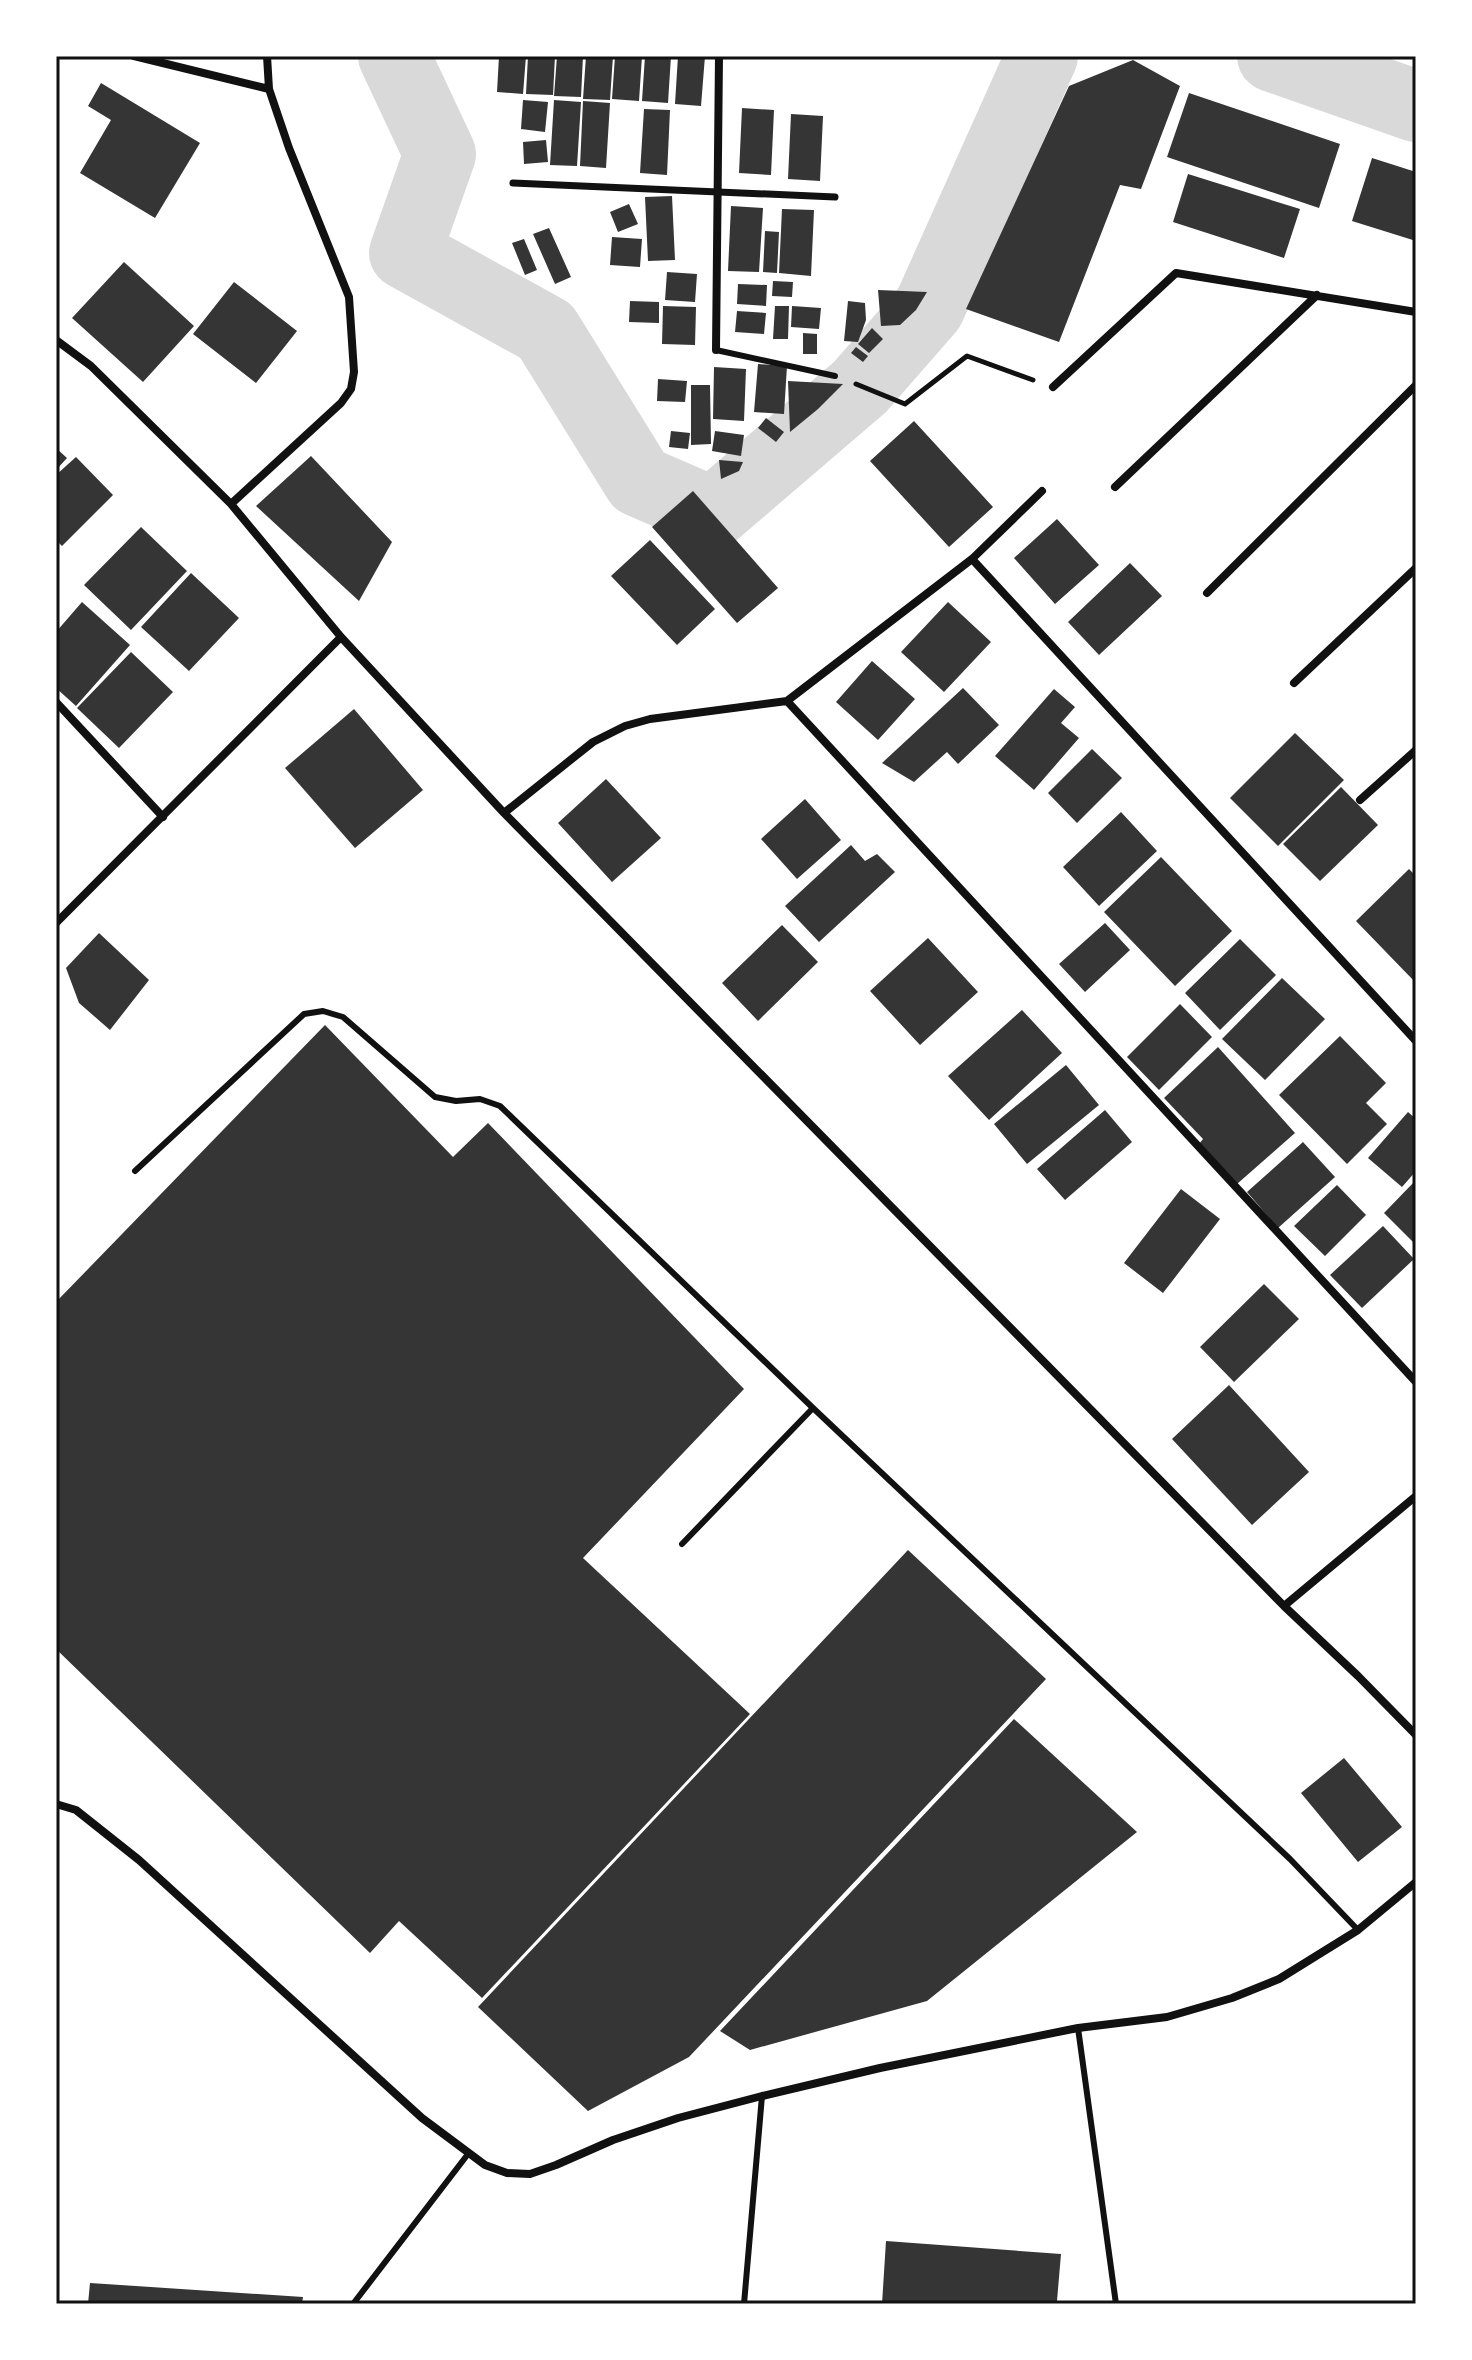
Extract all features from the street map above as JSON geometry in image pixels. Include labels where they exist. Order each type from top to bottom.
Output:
[{"type":"street","points":[[134,56],[269,89]]},
{"type":"street","points":[[231,504],[341,403],[351,389],[354,372],[349,297],[289,148],[269,89],[267,56]]},
{"type":"street","points":[[716,350],[719,56]]},
{"type":"street","points":[[513,183],[835,197]]},
{"type":"street","points":[[1053,387],[1176,273],[1416,312]]},
{"type":"street","points":[[1115,487],[1317,295]]},
{"type":"street","points":[[56,340],[91,366],[231,504],[341,637],[504,813],[1284,1606],[1416,1735]]},
{"type":"street","points":[[1207,593],[1416,385]]},
{"type":"street","points":[[504,813],[593,742],[625,726],[650,719],[787,701],[972,559],[1042,491]]},
{"type":"street","points":[[972,559],[1416,1041]]},
{"type":"street","points":[[1294,683],[1416,568]]},
{"type":"street","points":[[56,923],[341,637]]},
{"type":"street","points":[[787,701],[1416,1382]]},
{"type":"street","points":[[56,702],[163,817]]},
{"type":"street","points":[[1360,800],[1416,750]]},
{"type":"street","points":[[1284,1606],[1416,1496]]},
{"type":"street","points":[[56,1804],[76,1810],[139,1860],[422,2118],[485,2165],[507,2173],[530,2174],[652,2126],[762,2096],[880,2068],[1078,2028],[1167,2017],[1232,1998],[1279,1979],[1358,1930],[1416,1882]]},
{"type":"lane","points":[[716,350],[835,376]]},
{"type":"lane","points":[[135,1171],[304,1014],[323,1011],[343,1017],[435,1097],[456,1101],[480,1099],[500,1106],[813,1408],[1290,1859],[1358,1930]]},
{"type":"lane","points":[[682,1544],[813,1408]]},
{"type":"lane","points":[[1078,2028],[1116,2304]]},
{"type":"lane","points":[[744,2304],[762,2096]]},
{"type":"lane","points":[[353,2304],[468,2154]]},
{"type":"path","points":[[835,376],[905,404],[967,356],[1053,387]]},
{"type":"building","points":[[499,56],[526,56],[523,94],[497,92]]},
{"type":"building","points":[[528,56],[555,56],[553,95],[526,94]]},
{"type":"building","points":[[557,56],[583,56],[581,97],[554,96]]},
{"type":"building","points":[[586,56],[613,56],[610,100],[583,99]]},
{"type":"building","points":[[615,56],[642,56],[639,101],[612,99]]},
{"type":"building","points":[[645,56],[671,56],[668,103],[642,101]]},
{"type":"building","points":[[678,56],[705,56],[701,106],[675,104]]},
{"type":"building","points":[[1133,60],[1180,86],[1141,189],[1120,185],[1059,342],[966,309],[1069,86]]},
{"type":"building","points":[[101,83],[200,143],[155,218],[80,173],[111,120],[88,106]]},
{"type":"building","points":[[1189,93],[1340,144],[1319,208],[1167,157]]},
{"type":"building","points":[[523,100],[548,102],[545,132],[521,129]]},
{"type":"building","points":[[554,100],[581,102],[577,166],[550,165]]},
{"type":"building","points":[[583,101],[610,103],[606,168],[580,166]]},
{"type":"building","points":[[742,108],[774,110],[771,175],[739,173]]},
{"type":"building","points":[[644,109],[670,110],[667,175],[640,173]]},
{"type":"building","points":[[791,114],[823,116],[820,181],[788,179]]},
{"type":"building","points":[[546,140],[548,162],[524,164],[523,142]]},
{"type":"building","points":[[1372,158],[1416,172],[1416,241],[1352,221]]},
{"type":"building","points":[[1188,174],[1300,209],[1284,258],[1173,222]]},
{"type":"building","points":[[672,196],[675,260],[648,261],[645,197]]},
{"type":"building","points":[[629,204],[638,224],[618,232],[610,212]]},
{"type":"building","points":[[731,206],[763,208],[759,272],[728,271]]},
{"type":"building","points":[[782,209],[814,210],[811,276],[779,273]]},
{"type":"building","points":[[549,228],[571,277],[555,284],[533,234]]},
{"type":"building","points":[[765,231],[779,232],[777,273],[763,272]]},
{"type":"building","points":[[612,237],[642,239],[640,267],[610,265]]},
{"type":"building","points":[[524,239],[537,270],[525,275],[512,243]]},
{"type":"building","points":[[124,262],[194,326],[143,382],[72,318]]},
{"type":"building","points":[[667,272],[697,274],[695,302],[665,300]]},
{"type":"building","points":[[773,281],[793,282],[792,297],[772,296]]},
{"type":"building","points":[[234,282],[297,331],[256,383],[193,334]]},
{"type":"building","points":[[738,284],[767,285],[766,306],[737,304]]},
{"type":"building","points":[[878,290],[927,292],[916,310],[900,325],[881,326]]},
{"type":"building","points":[[630,301],[659,302],[659,323],[629,322]]},
{"type":"building","points":[[848,301],[865,303],[866,320],[858,342],[844,341]]},
{"type":"building","points":[[663,306],[696,307],[695,345],[662,344]]},
{"type":"building","points":[[775,306],[789,306],[788,339],[773,339]]},
{"type":"building","points":[[792,306],[821,308],[819,329],[791,327]]},
{"type":"building","points":[[737,311],[766,313],[764,334],[735,332]]},
{"type":"building","points":[[872,328],[883,339],[869,353],[858,344]]},
{"type":"building","points":[[803,333],[817,334],[817,354],[803,354]]},
{"type":"building","points":[[856,347],[868,356],[863,362],[851,353]]},
{"type":"building","points":[[758,364],[787,366],[784,414],[754,412]]},
{"type":"building","points":[[714,367],[746,369],[744,421],[713,419]]},
{"type":"building","points":[[658,379],[687,381],[685,402],[657,401]]},
{"type":"building","points":[[788,381],[843,384],[790,432]]},
{"type":"building","points":[[691,385],[710,385],[711,444],[691,445]]},
{"type":"building","points":[[766,418],[784,432],[776,442],[758,428]]},
{"type":"building","points":[[914,421],[993,507],[949,547],[870,461]]},
{"type":"building","points":[[671,431],[690,433],[688,449],[669,447]]},
{"type":"building","points":[[715,431],[744,435],[741,456],[712,451]]},
{"type":"building","points":[[56,448],[67,458],[56,470]]},
{"type":"building","points":[[311,456],[392,542],[359,601],[256,506]]},
{"type":"building","points":[[76,457],[113,495],[62,546],[56,540],[56,475]]},
{"type":"building","points":[[719,460],[743,462],[739,471],[721,479]]},
{"type":"building","points":[[693,491],[778,588],[737,623],[652,527]]},
{"type":"building","points":[[1057,519],[1099,565],[1055,604],[1014,558]]},
{"type":"building","points":[[141,527],[187,571],[131,630],[84,585]]},
{"type":"building","points":[[650,540],[715,609],[677,645],[611,576]]},
{"type":"building","points":[[1130,563],[1162,596],[1099,655],[1068,622]]},
{"type":"building","points":[[191,573],[239,618],[189,671],[141,627]]},
{"type":"building","points":[[82,602],[130,645],[76,706],[56,688],[56,632]]},
{"type":"building","points":[[948,602],[991,642],[944,692],[901,652]]},
{"type":"building","points":[[131,652],[173,692],[119,748],[77,708]]},
{"type":"building","points":[[872,661],[915,699],[878,740],[836,702]]},
{"type":"building","points":[[963,688],[999,725],[958,764],[947,752],[914,782],[882,763]]},
{"type":"building","points":[[1054,689],[1075,707],[1061,723],[1079,738],[1034,790],[995,756]]},
{"type":"building","points":[[354,709],[423,790],[355,848],[285,768]]},
{"type":"building","points":[[1295,733],[1344,780],[1278,846],[1230,798]]},
{"type":"building","points":[[1092,749],[1122,778],[1077,823],[1048,793]]},
{"type":"building","points":[[606,779],[661,838],[612,882],[558,823]]},
{"type":"building","points":[[1341,787],[1378,825],[1320,881],[1283,844]]},
{"type":"building","points":[[805,799],[841,840],[797,879],[761,839]]},
{"type":"building","points":[[1121,812],[1157,851],[1099,906],[1063,867]]},
{"type":"building","points":[[851,845],[865,861],[877,854],[895,872],[819,942],[785,906]]},
{"type":"building","points":[[1161,857],[1232,931],[1175,986],[1104,912]]},
{"type":"building","points":[[1409,869],[1416,876],[1416,983],[1356,921]]},
{"type":"building","points":[[1105,923],[1130,950],[1085,992],[1059,964]]},
{"type":"building","points":[[782,925],[818,962],[758,1021],[722,983]]},
{"type":"building","points":[[99,933],[149,980],[110,1030],[79,1003],[66,968]]},
{"type":"building","points":[[928,938],[978,992],[920,1045],[870,991]]},
{"type":"building","points":[[1240,939],[1276,975],[1220,1030],[1185,993]]},
{"type":"building","points":[[1282,978],[1325,1019],[1265,1080],[1222,1039]]},
{"type":"building","points":[[1180,1004],[1212,1037],[1159,1090],[1127,1057]]},
{"type":"building","points":[[1022,1010],[1062,1053],[989,1120],[948,1076]]},
{"type":"building","points":[[325,1025],[453,1157],[488,1123],[744,1389],[583,1558],[750,1714],[482,1998],[399,1921],[370,1953],[56,1649],[56,1302]]},
{"type":"building","points":[[1340,1036],[1386,1083],[1366,1103],[1387,1124],[1347,1164],[1279,1095]]},
{"type":"building","points":[[1218,1047],[1295,1133],[1237,1184],[1199,1144],[1203,1139],[1164,1098]]},
{"type":"building","points":[[1066,1065],[1099,1105],[1027,1164],[994,1124]]},
{"type":"building","points":[[1105,1110],[1132,1142],[1065,1200],[1037,1169]]},
{"type":"building","points":[[1408,1112],[1416,1119],[1416,1171],[1402,1187],[1368,1158]]},
{"type":"building","points":[[1303,1142],[1335,1177],[1278,1228],[1247,1192]]},
{"type":"building","points":[[1416,1180],[1416,1245],[1384,1213]]},
{"type":"building","points":[[1337,1185],[1366,1215],[1325,1256],[1294,1226]]},
{"type":"building","points":[[1181,1189],[1220,1219],[1163,1293],[1124,1263]]},
{"type":"building","points":[[1383,1226],[1414,1259],[1362,1308],[1330,1275]]},
{"type":"building","points":[[1264,1284],[1299,1319],[1234,1382],[1200,1347]]},
{"type":"building","points":[[1229,1385],[1309,1472],[1252,1525],[1172,1439]]},
{"type":"building","points":[[908,1550],[1046,1679],[689,2057],[588,2111],[478,2007]]},
{"type":"building","points":[[1014,1719],[1137,1832],[927,2001],[750,2050],[720,2031]]},
{"type":"building","points":[[1344,1758],[1402,1827],[1358,1862],[1301,1793]]},
{"type":"building","points":[[886,2241],[1061,2254],[1057,2301],[1066,2302],[882,2304]]},
{"type":"building","points":[[90,2283],[303,2297],[302,2304],[88,2304]]},
{"type":"waterway","points":[[394,56],[440,154],[405,253],[546,331],[639,481],[713,513],[860,387],[929,308],[1042,56]]},
{"type":"waterway","points":[[1273,56],[1416,106]]}]
